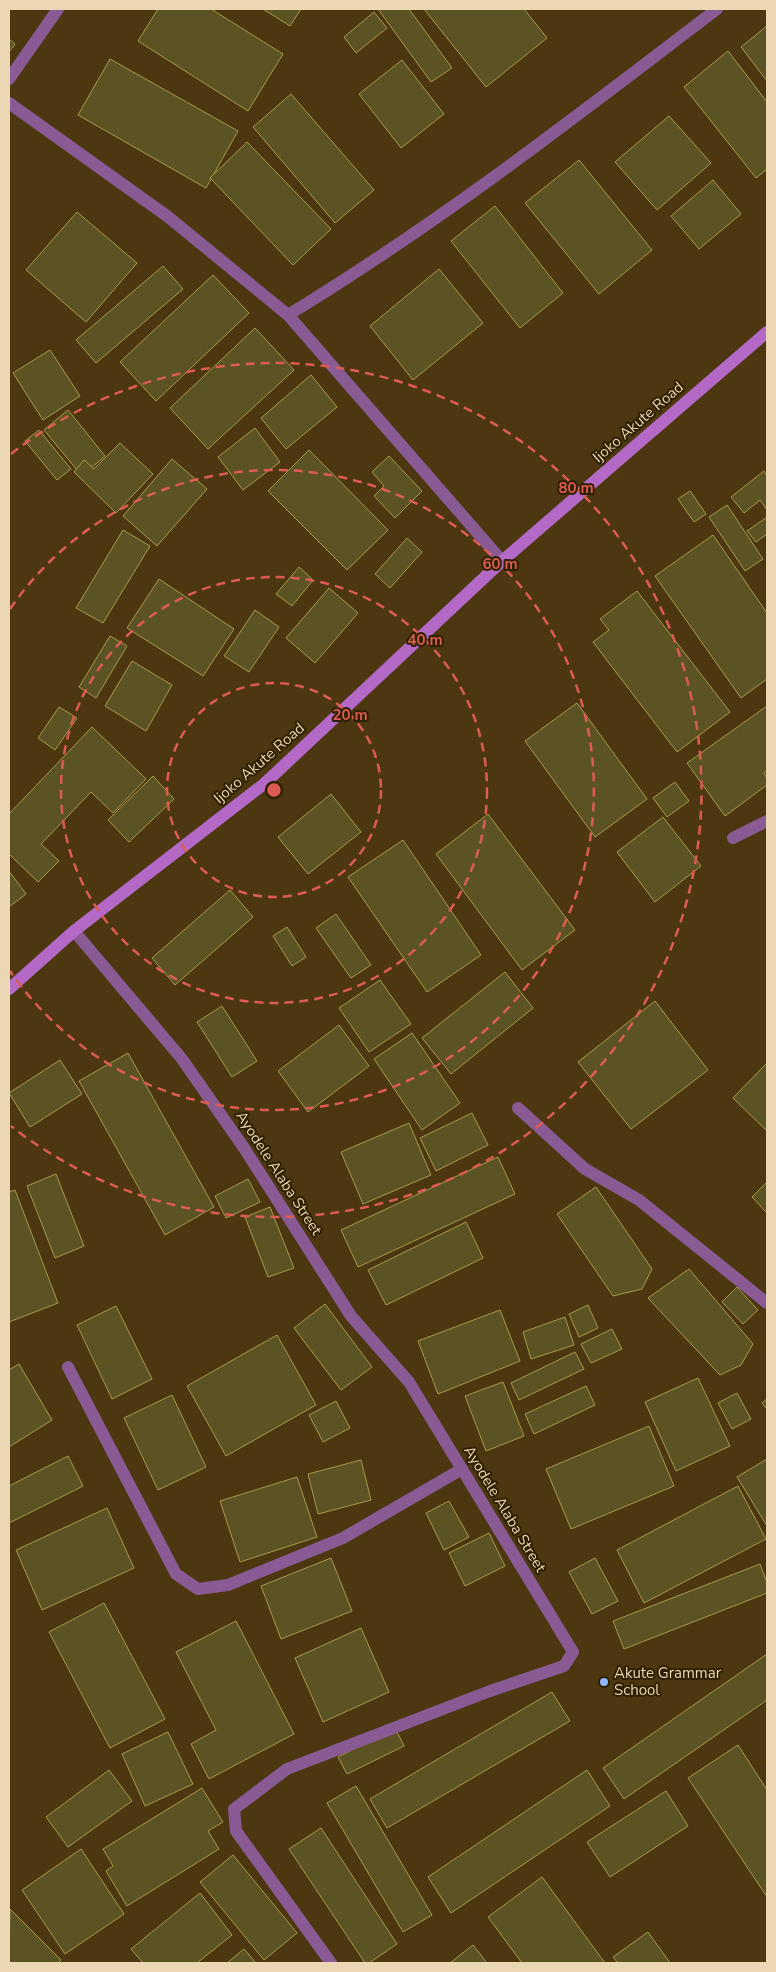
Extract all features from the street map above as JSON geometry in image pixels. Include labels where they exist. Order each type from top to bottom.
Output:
[{"type":"main road","name":"Ijoko Akute Road","points":[[9,989],[74,930],[264,784],[502,561],[767,332]]},
{"type":"street","points":[[9,79],[58,9]]},
{"type":"street","points":[[288,315],[362,270],[548,139],[717,9]]},
{"type":"street","points":[[9,103],[167,216],[288,315],[502,561]]},
{"type":"street","points":[[733,838],[767,821]]},
{"type":"street","name":"Ayodele Alaba Street","points":[[74,930],[182,1059],[244,1148],[351,1316],[409,1382],[573,1652],[564,1666],[490,1691],[287,1770],[234,1809],[236,1831],[331,1963]]},
{"type":"street","points":[[518,1108],[585,1169],[639,1200],[767,1303]]},
{"type":"street","points":[[68,1367],[176,1574],[198,1589],[228,1585],[344,1538],[462,1469]]},
{"type":"building","points":[[158,9],[211,9],[283,54],[248,111],[138,41]]},
{"type":"building","points":[[263,9],[301,9],[290,26]]},
{"type":"building","points":[[378,9],[409,9],[452,68],[431,82]]},
{"type":"building","points":[[424,9],[524,9],[547,38],[486,87]]},
{"type":"building","points":[[374,12],[387,28],[356,53],[344,37]]},
{"type":"building","points":[[767,26],[767,81],[741,47]]},
{"type":"building","points":[[9,39],[15,44],[9,52]]},
{"type":"building","points":[[728,51],[767,102],[767,169],[756,178],[684,87]]},
{"type":"building","points":[[110,59],[238,131],[206,188],[78,115]]},
{"type":"building","points":[[402,60],[444,114],[401,148],[359,94]]},
{"type":"building","points":[[291,94],[374,190],[335,223],[253,127]]},
{"type":"building","points":[[669,116],[711,163],[657,210],[615,162]]},
{"type":"building","points":[[247,142],[331,229],[293,265],[210,178]]},
{"type":"building","points":[[579,160],[652,250],[599,294],[525,203]]},
{"type":"building","points":[[713,180],[741,214],[699,249],[671,216]]},
{"type":"building","points":[[495,206],[563,293],[520,328],[451,241]]},
{"type":"building","points":[[77,212],[137,263],[86,322],[26,270]]},
{"type":"building","points":[[163,266],[183,289],[96,363],[76,340]]},
{"type":"building","points":[[439,269],[483,323],[413,380],[370,326]]},
{"type":"building","points":[[213,275],[249,313],[156,401],[120,362]]},
{"type":"building","points":[[255,328],[294,370],[208,449],[170,408]]},
{"type":"building","points":[[50,350],[80,396],[43,420],[13,373]]},
{"type":"building","points":[[311,375],[337,407],[286,449],[261,418]]},
{"type":"building","points":[[68,410],[105,456],[82,476],[44,430]]},
{"type":"building","points":[[255,428],[280,462],[243,490],[218,457]]},
{"type":"building","points":[[39,430],[71,469],[57,480],[25,441]]},
{"type":"building","points":[[120,443],[153,474],[116,513],[74,472],[84,460],[94,469]]},
{"type":"building","points":[[309,450],[388,530],[347,570],[268,491]]},
{"type":"building","points":[[389,456],[422,491],[395,518],[374,496],[384,486],[372,472]]},
{"type":"building","points":[[172,459],[207,489],[157,546],[123,516]]},
{"type":"building","points":[[764,471],[767,476],[767,510],[760,500],[744,513],[731,497]]},
{"type":"building","points":[[690,491],[706,514],[694,522],[678,499]]},
{"type":"building","points":[[727,505],[763,559],[745,571],[709,517]]},
{"type":"building","points":[[767,517],[767,534],[756,542],[747,531]]},
{"type":"building","points":[[123,530],[150,546],[103,623],[76,608]]},
{"type":"building","points":[[713,535],[767,613],[767,679],[741,698],[655,576]]},
{"type":"building","points":[[407,538],[422,552],[390,588],[375,574]]},
{"type":"building","points":[[299,567],[313,580],[292,606],[276,594]]},
{"type":"building","points":[[159,579],[234,629],[203,676],[127,628]]},
{"type":"building","points":[[329,588],[358,613],[315,663],[286,638]]},
{"type":"building","points":[[637,591],[730,712],[677,752],[593,642],[609,630],[600,619]]},
{"type":"building","points":[[255,610],[279,627],[249,672],[224,656]]},
{"type":"building","points":[[110,636],[127,646],[96,698],[79,687]]},
{"type":"building","points":[[132,661],[172,685],[146,731],[105,706]]},
{"type":"building","points":[[577,703],[647,799],[595,837],[525,741]]},
{"type":"building","points":[[767,706],[767,771],[764,773],[767,778],[767,785],[725,816],[687,763]]},
{"type":"building","points":[[59,707],[77,718],[55,750],[38,738]]},
{"type":"building","points":[[92,727],[146,779],[113,813],[91,792],[41,844],[59,861],[38,882],[9,854],[9,814]]},
{"type":"building","points":[[153,776],[174,799],[129,842],[108,820]]},
{"type":"building","points":[[675,782],[689,801],[667,817],[653,798]]},
{"type":"building","points":[[331,794],[361,832],[308,874],[278,837]]},
{"type":"building","points":[[488,814],[575,930],[522,970],[436,854]]},
{"type":"building","points":[[663,817],[701,866],[655,902],[617,852]]},
{"type":"building","points":[[403,840],[481,955],[427,992],[348,877]]},
{"type":"building","points":[[9,871],[26,894],[9,907]]},
{"type":"building","points":[[230,890],[253,917],[175,985],[152,958]]},
{"type":"building","points":[[336,914],[371,965],[351,978],[316,928]]},
{"type":"building","points":[[287,927],[306,957],[292,966],[273,936]]},
{"type":"building","points":[[505,972],[533,1008],[451,1074],[422,1038]]},
{"type":"building","points":[[380,980],[411,1024],[369,1052],[339,1008]]},
{"type":"building","points":[[655,1001],[708,1070],[631,1129],[578,1062]]},
{"type":"building","points":[[222,1006],[257,1061],[232,1077],[197,1022]]},
{"type":"building","points":[[339,1025],[369,1066],[308,1112],[278,1071]]},
{"type":"building","points":[[412,1033],[460,1103],[422,1130],[374,1059]]},
{"type":"building","points":[[128,1053],[214,1207],[165,1235],[79,1081]]},
{"type":"building","points":[[60,1060],[82,1094],[30,1127],[9,1093]]},
{"type":"building","points":[[767,1063],[767,1131],[733,1098]]},
{"type":"building","points":[[472,1113],[488,1145],[436,1171],[420,1138]]},
{"type":"building","points":[[409,1123],[431,1175],[363,1204],[341,1152]]},
{"type":"building","points":[[498,1157],[515,1194],[358,1267],[341,1230]]},
{"type":"building","points":[[56,1174],[84,1246],[55,1258],[27,1186]]},
{"type":"building","points":[[248,1179],[260,1202],[226,1218],[215,1196]]},
{"type":"building","points":[[767,1182],[767,1213],[752,1197]]},
{"type":"building","points":[[596,1187],[652,1269],[642,1289],[613,1296],[557,1214]]},
{"type":"building","points":[[15,1190],[58,1303],[9,1322],[9,1192]]},
{"type":"building","points":[[270,1207],[294,1268],[268,1277],[245,1217]]},
{"type":"building","points":[[466,1222],[483,1258],[386,1305],[368,1270]]},
{"type":"building","points":[[689,1269],[753,1344],[741,1365],[720,1375],[648,1298]]},
{"type":"building","points":[[737,1287],[758,1310],[743,1324],[722,1302]]},
{"type":"building","points":[[325,1304],[372,1367],[341,1390],[294,1328]]},
{"type":"building","points":[[588,1305],[598,1328],[579,1337],[569,1314]]},
{"type":"building","points":[[116,1306],[152,1379],[112,1399],[77,1325]]},
{"type":"building","points":[[500,1310],[520,1361],[438,1394],[418,1341]]},
{"type":"building","points":[[565,1317],[574,1345],[531,1359],[523,1332]]},
{"type":"building","points":[[612,1329],[622,1349],[591,1363],[581,1344]]},
{"type":"building","points":[[277,1335],[316,1405],[226,1456],[187,1386]]},
{"type":"building","points":[[575,1352],[584,1369],[519,1400],[511,1383]]},
{"type":"building","points":[[19,1364],[52,1420],[9,1447],[9,1370]]},
{"type":"building","points":[[698,1378],[730,1446],[676,1471],[645,1402]]},
{"type":"building","points":[[503,1382],[524,1436],[486,1451],[465,1396]]},
{"type":"building","points":[[586,1386],[595,1405],[534,1434],[525,1414]]},
{"type":"building","points":[[737,1393],[751,1419],[732,1429],[718,1403]]},
{"type":"building","points":[[172,1395],[206,1467],[158,1490],[124,1418]]},
{"type":"building","points":[[767,1399],[767,1409],[762,1403]]},
{"type":"building","points":[[336,1401],[350,1428],[323,1442],[309,1415]]},
{"type":"building","points":[[649,1426],[674,1486],[571,1529],[546,1469]]},
{"type":"building","points":[[68,1456],[83,1486],[9,1523],[9,1486]]},
{"type":"building","points":[[767,1459],[767,1526],[737,1477]]},
{"type":"building","points":[[361,1460],[371,1500],[318,1514],[308,1474]]},
{"type":"building","points":[[297,1477],[317,1537],[240,1562],[220,1501]]},
{"type":"building","points":[[738,1486],[766,1539],[644,1603],[617,1550]]},
{"type":"building","points":[[449,1501],[469,1537],[444,1550],[426,1513]]},
{"type":"building","points":[[107,1508],[134,1568],[42,1610],[16,1550]]},
{"type":"building","points":[[489,1533],[505,1566],[465,1586],[449,1553]]},
{"type":"building","points":[[331,1558],[352,1611],[281,1639],[261,1586]]},
{"type":"building","points":[[595,1558],[618,1601],[592,1614],[569,1572]]},
{"type":"building","points":[[760,1564],[767,1583],[767,1593],[624,1649],[613,1621]]},
{"type":"building","points":[[104,1603],[165,1719],[110,1748],[49,1632]]},
{"type":"building","points":[[236,1621],[294,1734],[209,1779],[191,1744],[216,1730],[176,1652]]},
{"type":"building","points":[[361,1628],[389,1692],[323,1722],[295,1658]]},
{"type":"building","points":[[767,1654],[767,1700],[624,1799],[603,1768]]},
{"type":"building","points":[[552,1692],[570,1721],[387,1828],[370,1799]]},
{"type":"building","points":[[395,1728],[404,1746],[347,1774],[338,1757]]},
{"type":"building","points":[[168,1732],[193,1784],[145,1806],[122,1754]]},
{"type":"building","points":[[738,1745],[767,1790],[767,1897],[688,1778]]},
{"type":"building","points":[[109,1770],[132,1801],[68,1847],[46,1817]]},
{"type":"building","points":[[587,1770],[610,1806],[451,1913],[428,1877]]},
{"type":"building","points":[[356,1786],[432,1915],[403,1932],[327,1803]]},
{"type":"building","points":[[202,1788],[223,1822],[208,1831],[219,1849],[127,1906],[106,1871],[113,1866],[103,1849]]},
{"type":"building","points":[[666,1791],[688,1826],[610,1877],[587,1842]]},
{"type":"building","points":[[321,1828],[397,1944],[369,1963],[365,1963],[289,1849]]},
{"type":"building","points":[[81,1849],[124,1914],[65,1954],[22,1890]]},
{"type":"building","points":[[233,1855],[297,1933],[264,1960],[200,1882]]},
{"type":"building","points":[[542,1877],[605,1963],[522,1963],[488,1917]]},
{"type":"building","points":[[200,1893],[232,1935],[197,1963],[143,1963],[131,1949]]},
{"type":"building","points":[[10,1909],[61,1960],[58,1963],[9,1963]]},
{"type":"building","points":[[648,1932],[670,1963],[618,1963],[613,1957]]},
{"type":"building","points":[[473,1945],[487,1963],[450,1963]]},
{"type":"building","points":[[244,1949],[256,1963],[227,1963]]},
{"type":"place","name":"Akute Grammar School","points":[[604,1682]]}]
